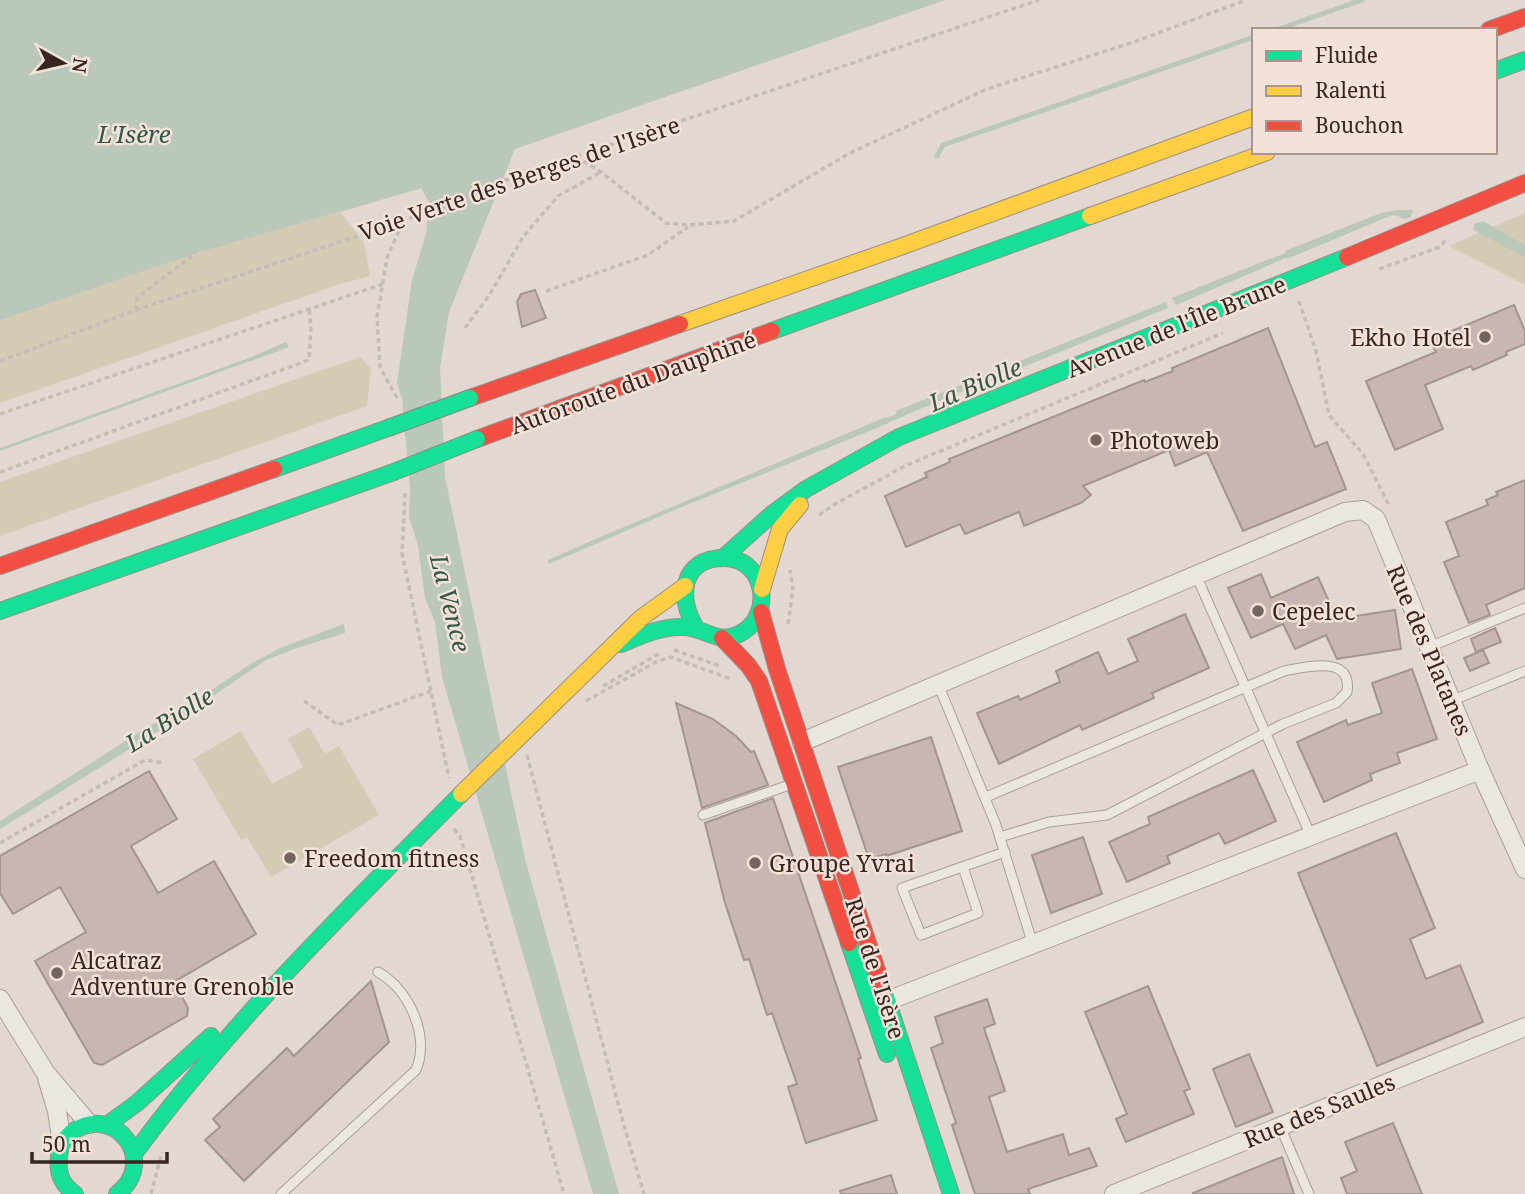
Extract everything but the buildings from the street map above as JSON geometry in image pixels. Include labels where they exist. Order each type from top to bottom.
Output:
[{"type":"main road","points":[[1495,28],[1525,17]]},
{"type":"main road","points":[[1497,70],[1525,60]]},
{"type":"main road","name":"Autoroute du Dauphiné","points":[[0,566],[900,247],[1252,118]]},
{"type":"main road","name":"Autoroute du Dauphiné","points":[[0,611],[391,473],[929,273],[1261,154]]},
{"type":"main road","name":"Avenue de l'Île Brune","points":[[723,558],[772,514],[806,489],[899,437],[1263,292],[1525,183]]},
{"type":"main road","name":"Avenue de l'Île Brune","points":[[762,589],[780,529],[803,500],[830,475]]},
{"type":"main road","points":[[134,1154],[179,1093],[259,1000],[439,816],[458,788],[508,746],[640,618],[685,586],[695,569],[713,559],[723,558],[743,563],[758,579],[762,589],[761,612],[746,631],[722,638],[713,637],[696,628],[681,626],[652,632],[611,648]]},
{"type":"main road","points":[[685,586],[684,608],[696,628]]},
{"type":"main road","name":"Rue de l'Isère","points":[[761,612],[764,628],[951,1194]]},
{"type":"main road","name":"Rue de l'Isère","points":[[722,638],[759,681],[891,1068]]},
{"type":"main road","points":[[784,749],[802,742]]},
{"type":"main road","points":[[75,1194],[55,1177],[62,1144],[78,1128],[98,1124],[137,1103],[219,1028],[259,1000]]},
{"type":"main road","points":[[98,1124],[117,1129],[125,1136],[134,1154],[133,1173],[120,1193]]},
{"type":"street","name":"Rue des Platanes","points":[[802,742],[1345,512],[1363,510],[1376,519],[1480,770]]},
{"type":"street","points":[[887,1001],[1480,770],[1525,869]]},
{"type":"street","points":[[0,999],[45,1072],[98,1124]]},
{"type":"street","name":"Rue des Saules","points":[[1115,1194],[1525,1027]]},
{"type":"street","points":[[45,1072],[57,1111],[62,1144]]},
{"type":"lane","points":[[1196,575],[1311,836]]},
{"type":"lane","points":[[1429,646],[1525,608]]},
{"type":"lane","points":[[986,797],[1284,671],[1322,664],[1340,670],[1348,680],[1347,692],[1336,702],[1266,733],[1107,815],[1049,822],[1000,838]]},
{"type":"lane","points":[[1451,701],[1525,671]]},
{"type":"lane","points":[[938,684],[986,797],[1033,945]]},
{"type":"lane","points":[[703,815],[813,776]]},
{"type":"lane","points":[[963,867],[978,913],[921,936],[902,888],[1005,852]]},
{"type":"lane","points":[[281,1194],[416,1070],[421,1060],[421,1033],[405,999],[391,979],[378,972]]},
{"type":"lane","points":[[1280,1126],[1309,1194]]},
{"type":"path","name":"Voie Verte des Berges de l'Isère","points":[[0,361],[136,310],[403,221],[506,180],[1039,0]]},
{"type":"path","points":[[575,157],[601,172],[666,223],[690,225],[734,221],[848,153],[987,89],[1134,42],[1246,0]]},
{"type":"path","points":[[465,328],[490,294],[531,226],[558,196],[601,172]]},
{"type":"path","points":[[397,398],[380,367],[377,317],[387,258],[403,221]]},
{"type":"path","points":[[546,291],[648,255],[690,225]]},
{"type":"path","points":[[136,310],[137,298],[195,253]]},
{"type":"path","points":[[0,414],[383,284]]},
{"type":"path","points":[[0,471],[309,360],[309,309]]},
{"type":"path","points":[[817,517],[835,504],[907,465],[1232,329]]},
{"type":"path","points":[[405,487],[402,553],[431,691],[458,788]]},
{"type":"path","points":[[786,629],[793,589],[789,567]]},
{"type":"path","points":[[654,656],[674,650],[729,671]]},
{"type":"path","points":[[584,702],[656,662],[671,657],[736,680]]},
{"type":"path","points":[[304,701],[338,725],[431,691]]},
{"type":"path","points":[[531,749],[525,749],[645,1194]]},
{"type":"path","points":[[0,843],[145,760],[164,763]]},
{"type":"path","points":[[439,816],[460,836],[564,1194]]},
{"type":"path","points":[[151,1194],[164,1144]]},
{"type":"shaded area","points":[[422,188],[341,212],[364,243],[370,276],[340,284],[0,403],[0,226]]},
{"type":"shaded area","points":[[1525,213],[1525,285],[1449,246]]},
{"type":"shaded area","points":[[360,357],[371,369],[367,406],[0,536],[0,482]]},
{"type":"shaded area","points":[[309,727],[325,754],[339,746],[379,815],[271,877],[247,837],[241,840],[193,759],[241,731],[272,784],[303,767],[288,739]]},
{"type":"water","name":"L'Isère","points":[[0,0],[945,0],[515,149],[449,312],[440,368],[445,477],[525,859],[619,1194],[593,1194],[442,677],[435,622],[425,598],[418,545],[409,517],[410,488],[402,399],[397,383],[412,280],[426,234],[429,202],[421,188],[196,253],[0,320]]},
{"type":"water","points":[[1413,210],[1411,217],[1405,219],[1390,216],[1287,259],[1285,251],[1381,213]]},
{"type":"water","points":[[1483,221],[1525,245],[1525,257],[1473,230],[1474,224]]},
{"type":"water","points":[[1272,258],[1274,262],[1263,268],[1176,305],[1172,298]]},
{"type":"water","points":[[1166,302],[1168,308],[898,418],[896,411]]},
{"type":"water","points":[[286,342],[289,347],[0,451],[0,448],[249,358]]},
{"type":"water","points":[[886,417],[889,423],[549,564],[548,560],[593,540]]},
{"type":"water","points":[[344,624],[345,633],[266,660],[188,713],[0,829],[0,821],[252,663],[280,648]]},
{"type":"waterway","points":[[1282,28],[1362,0]]},
{"type":"waterway","points":[[937,156],[943,145],[1252,38]]},
{"type":"waterway","name":"La Biolle","points":[[1268,263],[1291,253]]},
{"type":"waterway","name":"La Biolle","points":[[883,422],[903,414]]},
{"type":"traffic: fast","points":[[1497,70],[1525,60]]},
{"type":"traffic: fast","points":[[772,331],[1090,216]]},
{"type":"traffic: fast","points":[[723,558],[772,514],[806,489],[899,437],[1347,257]]},
{"type":"traffic: fast","points":[[388,428],[470,398]]},
{"type":"traffic: fast","points":[[274,469],[388,428]]},
{"type":"traffic: fast","points":[[391,473],[477,439]]},
{"type":"traffic: fast","points":[[0,611],[391,473]]},
{"type":"traffic: fast","points":[[621,644],[651,632],[675,627],[691,628],[724,638],[739,634],[750,626],[758,615],[761,602],[757,578],[749,567],[724,558],[710,560],[691,572],[685,593],[686,604],[696,628]]},
{"type":"traffic: fast","points":[[134,1154],[171,1105],[250,1013],[461,794]]},
{"type":"traffic: fast","points":[[849,943],[887,1054]]},
{"type":"traffic: fast","points":[[884,991],[951,1194]]},
{"type":"traffic: fast","points":[[107,1125],[137,1103],[211,1036]]},
{"type":"traffic: fast","points":[[75,1194],[66,1186],[59,1173],[61,1146],[71,1133],[87,1125],[102,1124],[116,1130],[126,1139],[133,1152],[134,1166],[129,1181],[117,1194]]},
{"type":"traffic: slow","points":[[680,324],[900,247],[1252,118]]},
{"type":"traffic: slow","points":[[1090,216],[1261,154]]},
{"type":"traffic: slow","points":[[762,589],[780,529],[800,505]]},
{"type":"traffic: slow","points":[[461,794],[641,618],[685,586]]},
{"type":"traffic: jam","points":[[1495,28],[1525,17]]},
{"type":"traffic: jam","points":[[1347,257],[1525,183]]},
{"type":"traffic: jam","points":[[470,398],[680,324]]},
{"type":"traffic: jam","points":[[477,439],[772,331]]},
{"type":"traffic: jam","points":[[0,566],[274,469]]},
{"type":"traffic: jam","points":[[761,612],[777,669],[884,991]]},
{"type":"traffic: jam","points":[[722,638],[759,681],[849,943]]},
{"type":"place","name":"Ekho Hotel","points":[[1485,337]]},
{"type":"place","name":"Photoweb","points":[[1096,440]]},
{"type":"place","name":"Cepelec","points":[[1258,611]]},
{"type":"place","name":"Freedom fitness","points":[[290,858]]},
{"type":"place","name":"Groupe Yvrai","points":[[755,863]]},
{"type":"place","name":"Alcatraz Adventure Grenoble","points":[[57,973]]},
{"type":"water label","name":"La Vence","points":[[451,603]]}]
